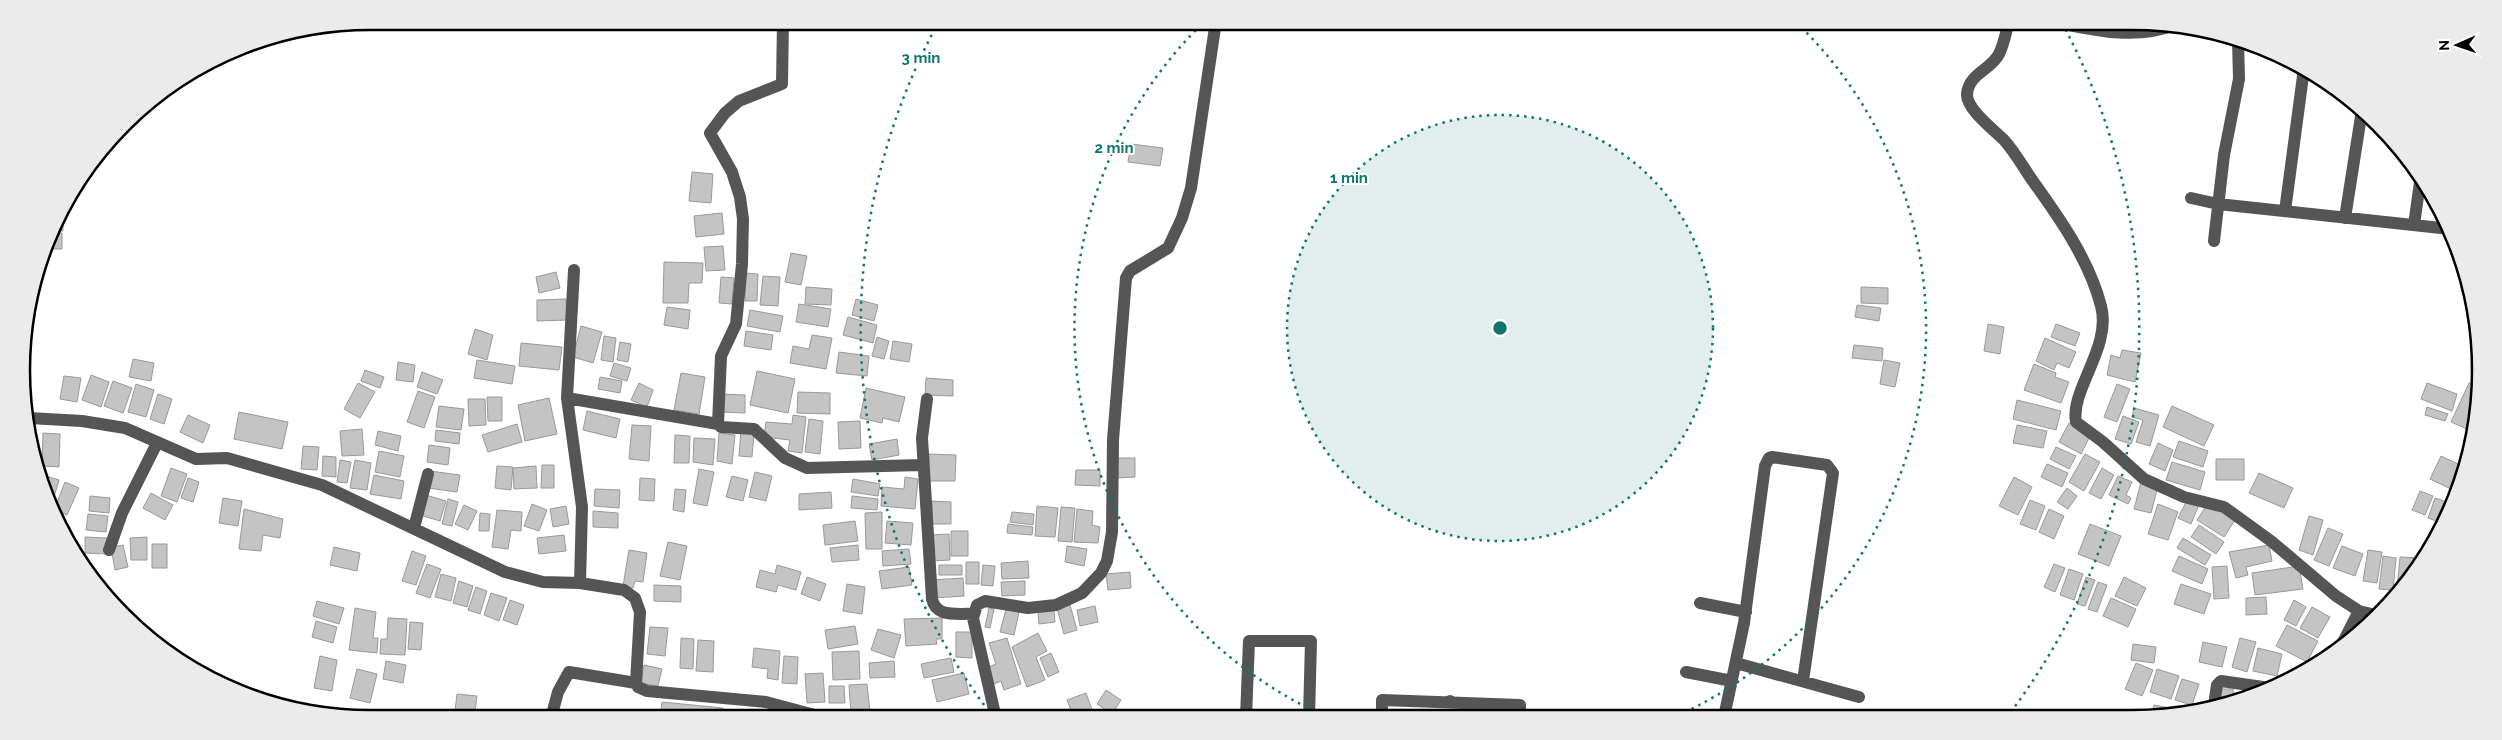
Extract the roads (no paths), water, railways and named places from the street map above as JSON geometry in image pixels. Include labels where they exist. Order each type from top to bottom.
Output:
[{"type":"street","points":[[718,424],[721,356],[736,324],[742,264],[743,219],[740,197],[732,172],[710,134],[724,113],[739,101],[782,84],[783,30]]},
{"type":"street","points":[[994,710],[973,614],[979,603],[985,601],[1028,608],[1061,603],[1082,593],[1089,587],[1101,573],[1107,561],[1112,532],[1113,440],[1126,278],[1130,271],[1157,256],[1170,244],[1182,218],[1190,188],[1215,30]]},
{"type":"street","points":[[2006,30],[1999,55],[1975,76],[1969,88],[1967,98],[1970,106],[2006,142],[2050,205],[2089,272],[2102,308],[2102,331],[2094,364],[2074,410],[2076,422],[2103,442],[2144,479],[2184,497],[2224,507],[2271,541],[2336,596],[2359,611],[2369,613]]},
{"type":"street","points":[[2091,30],[2110,34],[2150,31]]},
{"type":"street","points":[[2214,241],[2224,155],[2239,80],[2238,47]]},
{"type":"street","points":[[2285,211],[2303,77]]},
{"type":"street","points":[[2345,218],[2361,119]]},
{"type":"street","points":[[2414,225],[2419,188]]},
{"type":"street","points":[[2191,198],[2218,204],[2441,228]]},
{"type":"street","points":[[574,270],[567,398],[582,507],[580,583]]},
{"type":"street","points":[[567,398],[718,424],[721,427],[754,429],[785,458],[807,468],[922,465]]},
{"type":"street","points":[[928,399],[922,425],[922,465],[932,603],[941,612],[973,614]]},
{"type":"street","points":[[34,418],[82,421],[125,428],[196,459],[227,458],[322,485],[505,572],[543,582],[580,583],[624,590],[632,594],[638,602],[640,612],[636,683],[638,687],[647,691],[766,702],[796,710]]},
{"type":"street","points":[[109,550],[122,512],[158,443]]},
{"type":"street","points":[[1725,710],[1746,612],[1766,461],[1772,457],[1827,465],[1833,473],[1803,682]]},
{"type":"street","points":[[414,528],[428,474]]},
{"type":"street","points":[[1700,603],[1746,612]]},
{"type":"street","points":[[2349,632],[2359,611]]},
{"type":"street","points":[[1246,710],[1249,641],[1311,641],[1308,710]]},
{"type":"street","points":[[1736,664],[1858,697]]},
{"type":"street","points":[[552,710],[558,692],[569,672],[636,683]]},
{"type":"street","points":[[1686,672],[1732,681]]},
{"type":"street","points":[[2215,699],[2217,685],[2221,681],[2257,686]]},
{"type":"street","points":[[1382,710],[1382,700],[1520,705],[1520,710]]},
{"type":"street","points":[[1450,701],[1450,710]]}]
